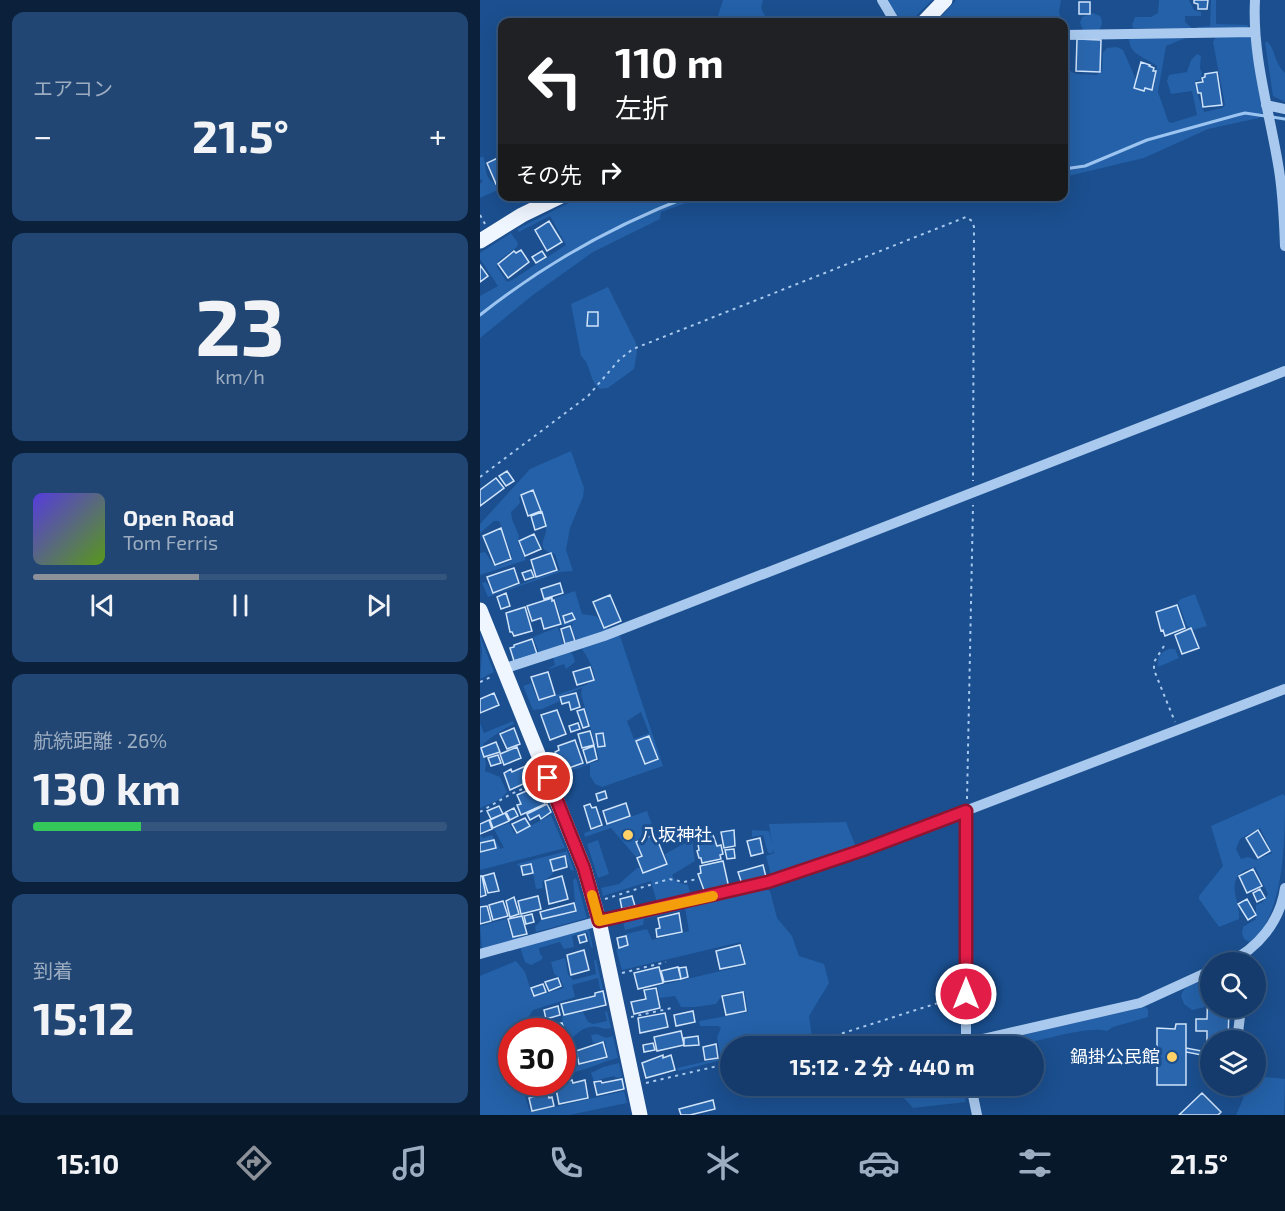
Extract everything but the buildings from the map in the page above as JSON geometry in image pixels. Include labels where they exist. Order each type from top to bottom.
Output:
[{"type":"main road","points":[[928,18],[945,0]]},
{"type":"main road","points":[[480,241],[522,215],[551,201]]},
{"type":"main road","points":[[480,610],[584,868],[599,921],[640,1115]]},
{"type":"street","points":[[882,0],[893,18]]},
{"type":"street","points":[[1255,0],[1255,32],[1278,165],[1284,212],[1285,246]]},
{"type":"street","points":[[1068,35],[1255,32]]},
{"type":"street","points":[[1266,105],[1285,109]]},
{"type":"street","points":[[503,669],[604,636],[1285,370]]},
{"type":"street","points":[[480,954],[599,921],[768,882],[863,850],[1285,689]]},
{"type":"street","points":[[966,811],[966,1036]]},
{"type":"street","points":[[1249,952],[1271,927],[1285,888]]},
{"type":"street","points":[[1003,1036],[1140,1003],[1200,976]]},
{"type":"street","points":[[973,1096],[978,1115]]},
{"type":"path","points":[[480,477],[588,396],[620,359],[633,349],[966,217],[972,221],[974,227],[973,493],[966,811]]},
{"type":"path","points":[[1164,646],[1154,662],[1154,670],[1178,730]]},
{"type":"path","points":[[480,812],[511,794],[548,778]]},
{"type":"path","points":[[601,900],[669,879],[684,882],[697,879]]},
{"type":"path","points":[[611,975],[666,962]]},
{"type":"path","points":[[834,1036],[966,994]]},
{"type":"path","points":[[621,1019],[672,1008]]},
{"type":"path","points":[[634,1086],[720,1065]]},
{"type":"shaded area","points":[[723,0],[763,0],[761,8],[766,18],[717,18]]},
{"type":"shaded area","points":[[888,0],[932,0],[914,18],[899,18]]},
{"type":"shaded area","points":[[956,0],[1061,0],[1059,12],[1061,18],[940,18]]},
{"type":"shaded area","points":[[1159,0],[1189,0],[1194,10],[1201,12],[1201,16],[1185,16],[1185,22],[1192,28],[1133,28],[1135,17],[1151,17],[1158,13]]},
{"type":"shaded area","points":[[1211,0],[1216,0],[1216,24],[1249,25],[1246,28],[1197,29],[1197,27],[1210,26]]},
{"type":"shaded area","points":[[1093,13],[1101,18],[1102,23],[1099,30],[1083,30],[1080,23],[1082,17]]},
{"type":"shaded area","points":[[1250,34],[1264,112],[1259,118],[1208,129],[1144,158],[1068,176],[1068,42],[1070,71],[1076,74],[1097,75],[1102,70],[1103,53],[1107,48],[1117,47],[1123,50],[1137,82],[1154,88],[1157,66],[1135,52],[1129,38],[1188,37],[1166,46],[1158,92],[1168,121],[1171,123],[1197,115],[1192,91],[1171,94],[1167,81],[1169,75],[1187,72],[1191,60],[1197,54],[1201,56],[1202,73],[1200,80],[1195,81],[1204,112],[1222,108],[1225,105],[1213,42],[1217,35]]},
{"type":"shaded area","points":[[1265,42],[1271,46],[1285,73],[1285,102],[1273,96]]},
{"type":"shaded area","points":[[483,156],[488,176],[498,185],[498,190],[480,198],[480,184],[483,181],[480,179],[480,158]]},
{"type":"shaded area","points":[[573,201],[691,201],[661,212],[660,219],[593,252],[533,295],[480,338],[480,296],[498,286],[480,259],[480,253],[511,233],[518,243],[517,247],[498,261],[497,267],[507,282],[566,245],[550,216],[519,232],[517,229]]},
{"type":"shaded area","points":[[608,287],[636,343],[637,352],[634,369],[608,388],[600,389],[581,356],[571,304]]},
{"type":"shaded area","points":[[571,451],[584,488],[583,497],[570,528],[566,550],[573,571],[560,572],[488,597],[482,583],[486,582],[493,594],[560,570],[555,554],[544,550],[546,527],[543,515],[530,491],[519,497],[520,503],[511,512],[519,536],[518,543],[526,560],[480,575],[480,553],[485,552],[497,566],[511,561],[512,556],[499,521],[494,521],[480,533],[480,524],[530,469]]},
{"type":"shaded area","points":[[575,591],[582,614],[596,616],[608,629],[620,636],[663,766],[602,787],[595,784],[590,776],[590,764],[561,774],[551,752],[562,771],[598,761],[599,758],[581,694],[582,688],[558,697],[560,701],[542,709],[533,710],[523,686],[531,683],[538,701],[586,685],[595,678],[591,664],[571,627],[573,623],[563,626],[555,598]],"holes":[[[641,712],[649,733],[634,739],[627,721]],[[648,736],[658,759],[646,764],[636,741]]]},
{"type":"shaded area","points":[[1195,594],[1207,626],[1193,630],[1187,626],[1178,602]]},
{"type":"shaded area","points":[[558,627],[564,646],[539,653],[533,637]]},
{"type":"shaded area","points":[[480,636],[494,672],[480,679],[482,652]]},
{"type":"shaded area","points":[[1169,649],[1175,649],[1179,658],[1158,667],[1160,656]]},
{"type":"shaded area","points":[[570,651],[575,662],[566,669],[564,664],[549,669],[555,665],[553,657]]},
{"type":"shaded area","points":[[513,721],[514,724],[483,744],[485,771],[500,777],[507,792],[501,799],[480,808],[480,723],[484,733]]},
{"type":"shaded area","points":[[1283,794],[1285,796],[1281,875],[1270,914],[1262,930],[1250,942],[1245,940],[1242,934],[1243,927],[1256,919],[1256,905],[1263,902],[1268,894],[1255,867],[1242,872],[1235,883],[1239,919],[1219,927],[1199,899],[1223,866],[1211,826]],"holes":[[[1260,828],[1272,853],[1256,860],[1248,857],[1241,859],[1236,849],[1240,839]]]},
{"type":"shaded area","points":[[647,811],[655,833],[635,841],[640,855],[636,857],[611,828],[585,837],[584,833]]},
{"type":"shaded area","points":[[551,815],[565,848],[480,870],[480,852],[496,848],[480,843],[480,835],[483,838],[492,835],[500,848],[495,849],[504,848],[494,829],[509,823],[515,834]]},
{"type":"shaded area","points":[[846,822],[856,847],[771,875],[766,856],[774,853],[774,850],[768,853],[763,835],[752,837],[752,830],[769,831],[772,844],[769,824]]},
{"type":"shaded area","points":[[692,839],[695,861],[672,875],[676,882],[688,885],[691,896],[657,903],[651,881],[603,896],[601,888],[619,884],[637,868],[640,868],[643,874],[668,864],[665,854]]},
{"type":"shaded area","points":[[598,840],[609,874],[598,878],[587,844]]},
{"type":"shaded area","points":[[567,851],[574,870],[571,871],[565,855],[550,860],[553,874],[542,882],[543,888],[536,889],[531,863],[518,866],[517,864]]},
{"type":"shaded area","points":[[576,878],[587,918],[536,932],[535,927],[542,919],[576,912],[573,880]]},
{"type":"shaded area","points":[[759,888],[770,891],[777,918],[792,936],[799,956],[824,964],[829,983],[809,1016],[812,1036],[720,1036],[720,1053],[717,1037],[721,1028],[700,1026],[699,1021],[748,1012],[745,993],[741,991],[723,994],[716,1004],[695,1007],[681,1007],[675,996],[660,998],[657,986],[746,965],[741,942],[622,970],[616,949],[629,945],[626,934],[647,929],[652,940],[689,931],[685,908]]},
{"type":"shaded area","points":[[680,908],[681,910],[644,919],[643,925],[625,930],[623,921]]},
{"type":"shaded area","points":[[506,919],[512,938],[528,936],[482,949],[480,926]]},
{"type":"shaded area","points":[[589,929],[593,948],[587,932],[572,936],[574,947],[564,949],[560,942],[539,948],[543,957],[541,960],[531,965],[525,962],[520,947]]},
{"type":"shaded area","points":[[565,958],[568,974],[573,980],[596,974],[594,960],[596,960],[603,989],[600,989],[598,978],[572,985],[575,997],[533,1010],[528,1018],[498,1018],[498,1096],[525,1096],[532,1112],[624,1091],[627,1103],[569,1115],[480,1115],[480,976],[516,961],[525,972],[533,997],[564,988],[560,978],[554,974],[551,962]]},
{"type":"shaded area","points":[[1200,982],[1200,1008],[1192,1010],[1184,1004],[1181,996],[1186,988]]},
{"type":"shaded area","points":[[1146,1007],[1148,1010],[1148,1017],[1113,1027],[1107,1031],[1089,1030],[1044,1039],[1044,1036],[1018,1036]]},
{"type":"shaded area","points":[[607,1011],[611,1028],[592,1027],[576,1035],[576,1018],[562,1018],[562,1016],[583,1012],[588,1022],[593,1024],[607,1021],[605,1012]]},
{"type":"shaded area","points":[[597,1034],[606,1038],[613,1036],[618,1058],[576,1071],[576,1066],[608,1058],[605,1041],[593,1043],[591,1035]]},
{"type":"shaded area","points":[[720,1058],[720,1060],[678,1071],[677,1068]]},
{"type":"shaded area","points":[[619,1063],[622,1077],[614,1076],[594,1081],[591,1073]]},
{"type":"shaded area","points":[[1266,1077],[1285,1079],[1284,1115],[1236,1115],[1243,1096],[1266,1096]]},
{"type":"shaded area","points":[[902,1096],[965,1096],[966,1102],[913,1108]]},
{"type":"waterway","points":[[1068,168],[1085,166],[1147,140],[1237,115],[1245,113],[1265,116]]},
{"type":"waterway","points":[[1272,117],[1285,119]]},
{"type":"waterway","points":[[480,315],[554,263],[607,233],[677,201]]},
{"type":"slow traffic","points":[[592,895],[599,921],[713,896]]},
{"type":"place","name":"八坂神社","points":[[628,835]]},
{"type":"place","name":"鍋掛公民館","points":[[1172,1057]]},
{"type":"route","points":[[548,778],[584,868],[599,921],[768,882],[863,850],[966,811],[966,994]]}]
